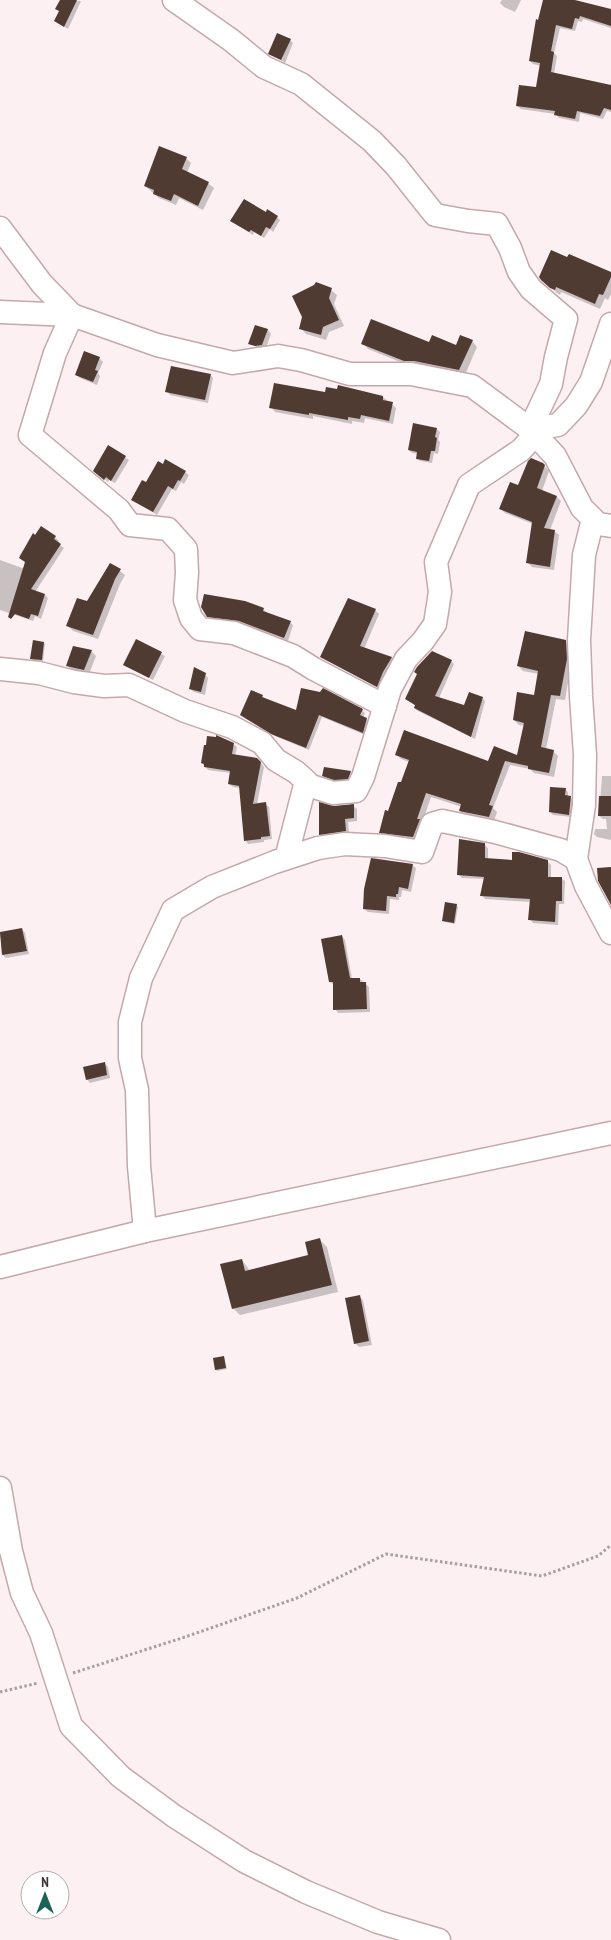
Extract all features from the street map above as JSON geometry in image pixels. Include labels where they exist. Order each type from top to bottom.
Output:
[{"type":"street","points":[[174,0],[231,40],[264,67],[301,84],[372,141],[396,166],[435,215],[468,222],[497,224],[510,248],[519,272],[531,289],[566,319],[551,384],[530,430],[532,438],[521,450],[469,485],[436,562],[440,592],[435,624],[406,660],[390,688],[363,777],[356,791],[333,793],[305,784]]},
{"type":"street","points":[[0,228],[42,284],[72,315]]},
{"type":"street","points":[[0,312],[72,315],[157,345],[233,363],[278,356],[301,360],[350,374],[411,374],[472,386],[530,430],[555,456],[582,508],[602,522],[584,555],[579,640],[585,755],[584,805],[576,859],[586,886],[611,933]]},
{"type":"street","points":[[72,315],[55,353],[30,435],[119,510],[130,525],[168,529],[186,549],[185,600],[191,618],[200,629],[234,633],[293,656],[385,706]]},
{"type":"street","points":[[530,430],[558,425],[576,406],[591,382],[611,324]]},
{"type":"street","points":[[0,669],[39,673],[74,682],[104,686],[129,685],[185,711],[232,727],[262,743],[276,760],[296,772],[306,781],[288,857]]},
{"type":"street","points":[[144,1231],[139,1166],[137,1090],[130,1058],[130,1022],[141,978],[173,910],[212,887],[288,857],[318,848],[345,844],[385,846],[422,852],[432,824],[442,822],[495,832],[561,850],[576,859]]},
{"type":"street","points":[[0,1267],[144,1231],[611,1133]]},
{"type":"street","points":[[0,1488],[11,1551],[22,1592],[41,1633],[71,1726],[121,1777],[174,1816],[244,1861],[306,1892],[378,1922],[439,1940]]},
{"type":"path","points":[[0,1692],[56,1678],[185,1637],[297,1598],[386,1554],[542,1576],[598,1556],[611,1545]]},
{"type":"building","points":[[60,0],[77,0],[64,27],[54,21],[59,11],[55,9]]},
{"type":"building","points":[[543,0],[575,0],[611,9],[611,26],[580,16],[579,19],[575,18],[572,29],[556,25],[551,51],[554,52],[551,72],[611,85],[611,110],[604,108],[600,116],[577,111],[575,119],[554,115],[555,111],[516,106],[519,85],[536,87],[540,63],[529,61],[536,19],[538,20]]},
{"type":"building","points":[[277,33],[291,39],[281,60],[268,54]]},
{"type":"building","points":[[159,146],[187,157],[182,169],[209,182],[198,206],[174,194],[171,201],[153,194],[154,190],[144,186]]},
{"type":"building","points":[[244,199],[266,212],[267,209],[278,216],[270,229],[266,227],[261,236],[251,230],[249,232],[230,221]]},
{"type":"building","points":[[551,250],[567,257],[569,254],[611,272],[611,277],[603,295],[599,294],[595,304],[556,287],[555,290],[550,288],[541,280],[539,277]]},
{"type":"building","points":[[316,282],[332,288],[329,298],[339,320],[323,327],[321,335],[299,329],[302,317],[292,296],[314,285]]},
{"type":"building","points":[[371,319],[429,342],[432,335],[456,345],[460,335],[473,340],[459,370],[414,361],[404,361],[361,344]]},
{"type":"building","points":[[255,325],[268,329],[262,345],[248,344]]},
{"type":"building","points":[[84,351],[100,357],[95,370],[98,371],[93,382],[75,375]]},
{"type":"building","points":[[171,366],[211,374],[205,400],[165,392]]},
{"type":"building","points":[[274,383],[325,392],[326,387],[337,389],[338,385],[383,396],[383,400],[393,402],[389,421],[361,415],[360,419],[348,417],[348,420],[269,408]]},
{"type":"building","points":[[413,423],[437,428],[435,451],[431,451],[429,461],[416,459],[417,452],[408,450]]},
{"type":"building","points":[[108,445],[126,456],[111,481],[106,477],[104,480],[93,471]]},
{"type":"building","points":[[531,458],[545,465],[537,488],[557,496],[544,528],[555,530],[550,567],[526,563],[532,522],[499,509],[510,482],[518,485]]},
{"type":"building","points":[[165,459],[186,471],[173,489],[168,486],[153,512],[131,500],[142,480],[146,482],[158,461],[163,464]]},
{"type":"building","points":[[41,526],[56,536],[54,539],[61,544],[31,589],[45,594],[38,616],[31,614],[29,619],[15,614],[11,619],[8,617],[25,562],[19,558],[33,533],[35,535]]},
{"type":"building","points":[[110,563],[121,569],[115,579],[93,635],[66,626],[77,598],[87,601]]},
{"type":"building","points":[[204,594],[245,601],[264,608],[263,611],[291,621],[284,638],[239,621],[207,617],[201,607]]},
{"type":"building","points":[[348,598],[376,609],[360,646],[392,657],[377,687],[320,657]]},
{"type":"building","points":[[525,631],[566,640],[567,659],[560,696],[551,695],[541,747],[554,750],[549,773],[528,769],[528,766],[505,761],[489,805],[493,806],[489,817],[459,811],[461,804],[426,793],[417,819],[420,819],[413,837],[379,833],[385,810],[388,811],[398,782],[401,782],[409,760],[395,755],[404,730],[488,761],[494,746],[517,755],[524,723],[513,720],[517,692],[534,695],[538,671],[517,666]]},
{"type":"building","points":[[136,639],[162,652],[149,678],[123,665]]},
{"type":"building","points":[[33,640],[44,642],[42,660],[30,659]]},
{"type":"building","points":[[73,646],[92,650],[84,670],[66,666]]},
{"type":"building","points":[[432,651],[452,660],[435,696],[464,705],[469,692],[483,697],[471,737],[414,708],[415,705],[405,699],[417,674],[414,672]]},
{"type":"building","points":[[194,667],[206,673],[201,692],[189,689]]},
{"type":"building","points":[[301,688],[320,692],[323,688],[363,709],[360,715],[367,718],[363,733],[319,715],[306,748],[271,734],[240,715],[251,690],[263,695],[262,697],[296,710]]},
{"type":"building","points":[[216,735],[234,743],[232,754],[257,758],[261,762],[253,804],[266,802],[270,836],[244,841],[239,786],[228,784],[230,771],[204,767],[204,764],[201,763],[207,736],[216,737]]},
{"type":"building","points":[[324,767],[351,771],[348,779],[334,780],[322,776]]},
{"type":"building","points":[[550,787],[566,788],[565,795],[571,796],[569,815],[549,812]]},
{"type":"building","points":[[599,796],[611,796],[611,816],[598,816]]},
{"type":"building","points":[[319,802],[334,806],[354,804],[354,818],[345,819],[346,831],[319,835]]},
{"type":"building","points":[[459,839],[485,843],[485,858],[512,860],[512,852],[519,852],[548,860],[548,877],[562,877],[562,901],[556,901],[555,922],[528,920],[530,899],[480,896],[484,877],[457,875]]},
{"type":"building","points":[[371,858],[413,864],[408,889],[399,887],[396,897],[387,896],[386,911],[363,909],[364,889]]},
{"type":"building","points":[[611,867],[611,905],[598,881],[597,868]]},
{"type":"building","points":[[445,902],[457,904],[454,923],[442,921]]},
{"type":"building","points":[[22,928],[27,951],[2,955],[0,932]]},
{"type":"building","points":[[342,935],[350,978],[360,978],[360,982],[366,982],[367,1009],[333,1010],[333,982],[329,982],[321,939]]},
{"type":"building","points":[[105,1062],[107,1075],[86,1080],[83,1067]]},
{"type":"building","points":[[320,1238],[332,1285],[232,1309],[220,1264],[242,1259],[245,1271],[308,1255],[305,1242]]},
{"type":"building","points":[[360,1295],[369,1341],[354,1344],[345,1298]]},
{"type":"building","points":[[224,1356],[226,1368],[215,1370],[213,1358]]}]
